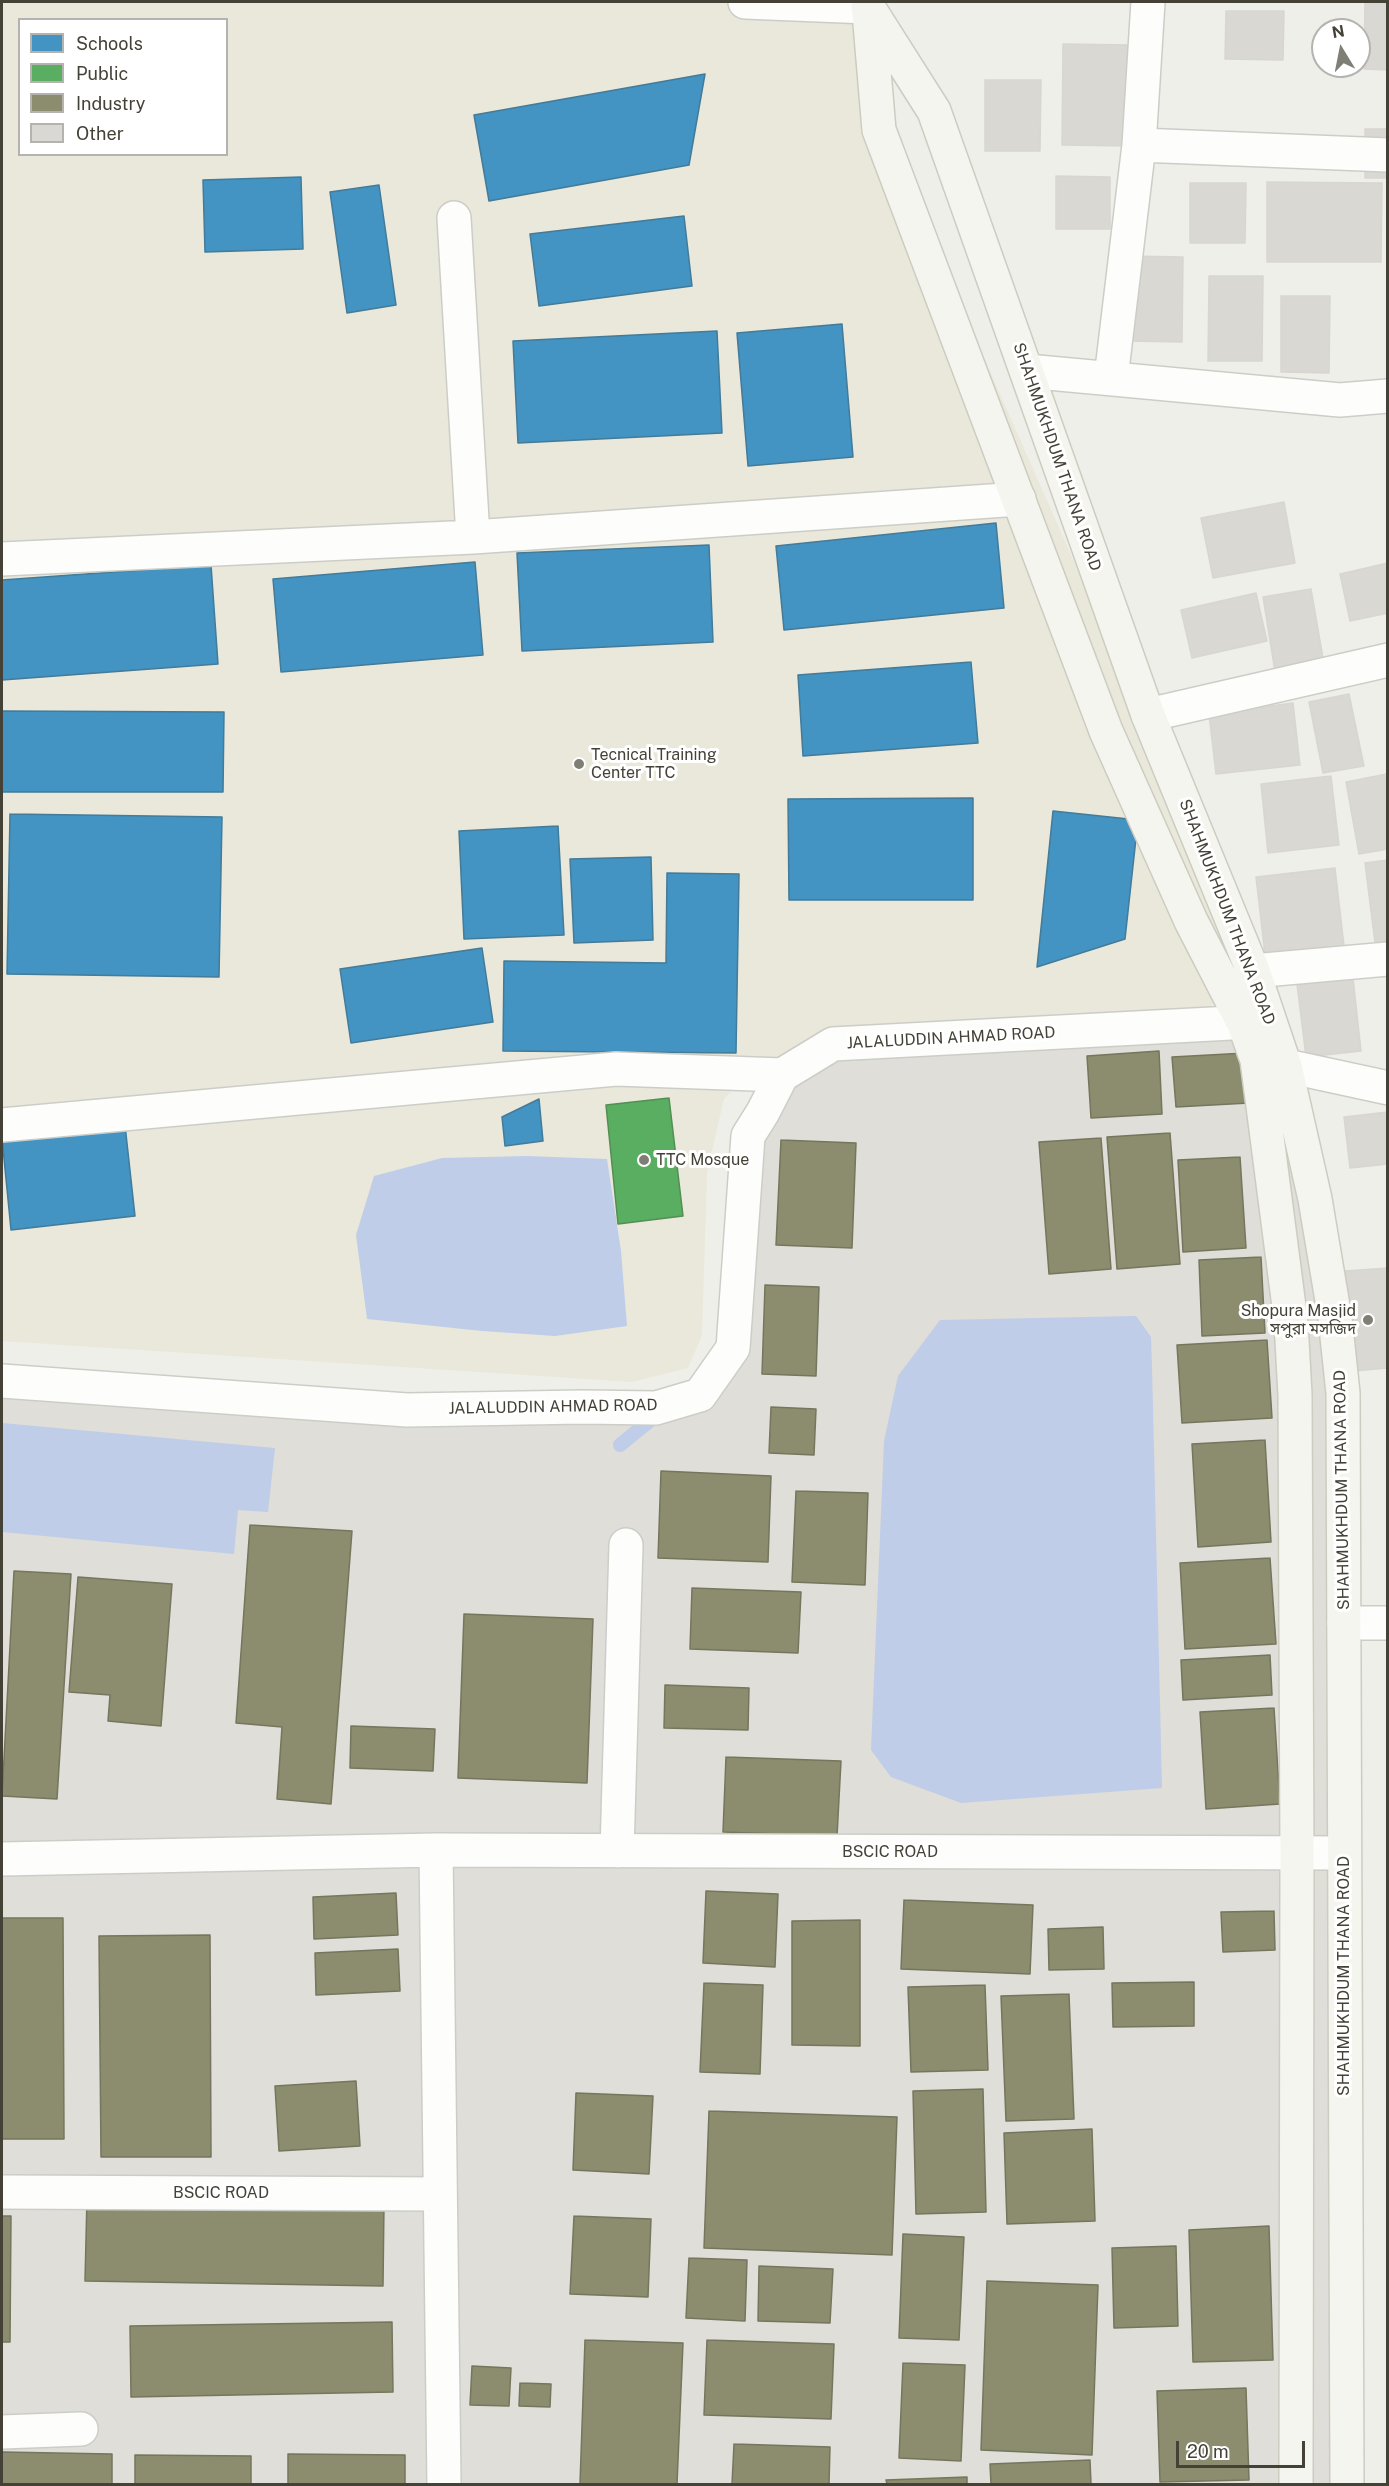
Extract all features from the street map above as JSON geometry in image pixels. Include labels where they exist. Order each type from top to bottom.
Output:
[{"type":"main road","name":"SHAHMUKHDUM THANA ROAD","points":[[868,4],[934,111],[1148,715],[1253,971],[1256,1022]]},
{"type":"main road","name":"SHAHMUKHDUM THANA ROAD","points":[[868,4],[879,130],[1106,731],[1191,921],[1256,1022],[1315,1199],[1343,1393],[1347,2484]]},
{"type":"main road","name":"SHAHMUKHDUM THANA ROAD","points":[[1271,1063],[1295,1395],[1298,1854],[1296,2484]]},
{"type":"street","points":[[745,2],[868,4]]},
{"type":"street","points":[[1111,378],[1139,145],[1149,2]]},
{"type":"street","points":[[1139,145],[1388,155]]},
{"type":"street","points":[[454,218],[473,537]]},
{"type":"street","points":[[1027,371],[1340,400],[1388,396]]},
{"type":"street","points":[[2,559],[473,537],[1019,499]]},
{"type":"street","points":[[1148,715],[1388,660]]},
{"type":"street","points":[[1253,971],[1388,959]]},
{"type":"street","name":"JALALUDDIN AHMAD ROAD","points":[[2,1381],[407,1410],[656,1408],[700,1395],[733,1348],[748,1136],[782,1075],[833,1044],[1256,1022]]},
{"type":"street","points":[[1271,1063],[1388,1088]]},
{"type":"street","points":[[2,1125],[616,1069],[782,1075]]},
{"type":"street","points":[[617,1851],[626,1545]]},
{"type":"street","points":[[1344,1623],[1388,1623]]},
{"type":"street","points":[[436,1850],[444,2484]]},
{"type":"street","name":"BSCIC ROAD","points":[[2,1859],[436,1850],[1298,1854],[1344,1852]]},
{"type":"street","name":"BSCIC ROAD","points":[[2,2192],[440,2194]]},
{"type":"street","points":[[2,2432],[81,2429]]},
{"type":"shaded area","name":"Tecnical Training Center TTC","points":[[2,2],[851,2],[961,306],[1111,645],[1237,968],[1206,1014],[755,1066],[724,1099],[707,1172],[702,1335],[688,1368],[632,1382],[2,1341]]},
{"type":"shaded area","points":[[1270,1011],[1328,1383],[1341,2484],[2,2484],[2,1371],[407,1410],[700,1395],[733,1348],[763,1112],[833,1044]]},
{"type":"water","points":[[527,1156],[607,1159],[621,1251],[627,1326],[555,1336],[367,1319],[356,1235],[374,1176],[442,1158]]},
{"type":"water","points":[[1136,1316],[1151,1337],[1162,1788],[961,1803],[891,1777],[871,1750],[884,1441],[898,1376],[940,1320]]},
{"type":"water","points":[[2,1423],[275,1448],[268,1512],[238,1510],[234,1554],[2,1532]]},
{"type":"building: Schools","points":[[705,74],[689,165],[489,201],[474,115]]},
{"type":"building: Schools","points":[[301,177],[303,249],[205,252],[203,180]]},
{"type":"building: Schools","points":[[379,185],[396,305],[347,313],[330,192]]},
{"type":"building: Schools","points":[[684,216],[692,286],[539,306],[530,234]]},
{"type":"building: Schools","points":[[842,324],[853,457],[748,466],[737,333]]},
{"type":"building: Schools","points":[[717,331],[722,433],[518,443],[513,341]]},
{"type":"building: Schools","points":[[996,523],[1004,608],[784,630],[776,546]]},
{"type":"building: Schools","points":[[709,545],[713,642],[522,651],[517,553]]},
{"type":"building: Schools","points":[[475,562],[483,655],[281,672],[273,579]]},
{"type":"building: Schools","points":[[211,565],[218,664],[2,680],[2,580]]},
{"type":"building: Schools","points":[[971,662],[978,743],[803,756],[798,675]]},
{"type":"building: Schools","points":[[2,711],[224,712],[223,792],[2,792]]},
{"type":"building: Schools","points":[[973,798],[973,900],[789,900],[788,799]]},
{"type":"building: Schools","points":[[1053,811],[1138,820],[1125,939],[1037,967]]},
{"type":"building: Schools","points":[[10,814],[222,817],[219,977],[7,974]]},
{"type":"building: Schools","points":[[558,826],[564,935],[464,939],[459,831]]},
{"type":"building: Schools","points":[[651,857],[653,940],[574,943],[570,859]]},
{"type":"building: Schools","points":[[667,873],[739,874],[736,1053],[503,1051],[504,961],[666,963]]},
{"type":"building: Schools","points":[[482,948],[493,1022],[351,1043],[340,969]]},
{"type":"building: Schools","points":[[539,1099],[543,1141],[505,1146],[502,1117]]},
{"type":"building: Schools","points":[[125,1125],[135,1216],[11,1230],[2,1138]]},
{"type":"building: Public","name":"TTC Mosque","points":[[669,1098],[683,1216],[618,1224],[606,1105]]},
{"type":"building: Industry","points":[[1159,1051],[1162,1114],[1091,1118],[1087,1056]]},
{"type":"building: Industry","points":[[1246,1053],[1249,1103],[1176,1107],[1172,1057]]},
{"type":"building: Industry","points":[[1170,1133],[1180,1264],[1117,1269],[1107,1137]]},
{"type":"building: Industry","points":[[1101,1138],[1111,1269],[1049,1274],[1039,1142]]},
{"type":"building: Industry","points":[[781,1140],[856,1143],[852,1248],[776,1245]]},
{"type":"building: Industry","points":[[1240,1157],[1246,1248],[1183,1252],[1178,1160]]},
{"type":"building: Industry","points":[[1261,1257],[1265,1333],[1202,1336],[1199,1260]]},
{"type":"building: Industry","points":[[765,1285],[819,1287],[816,1376],[762,1374]]},
{"type":"building: Industry","points":[[1267,1340],[1272,1418],[1182,1423],[1177,1345]]},
{"type":"building: Industry","points":[[771,1407],[816,1409],[814,1455],[769,1453]]},
{"type":"building: Industry","points":[[1265,1440],[1271,1542],[1198,1547],[1192,1444]]},
{"type":"building: Industry","points":[[661,1471],[771,1476],[768,1562],[658,1558]]},
{"type":"building: Industry","points":[[796,1491],[868,1493],[865,1585],[792,1582]]},
{"type":"building: Industry","points":[[250,1525],[352,1531],[331,1804],[277,1799],[282,1727],[236,1723]]},
{"type":"building: Industry","points":[[1270,1558],[1276,1644],[1185,1649],[1180,1563]]},
{"type":"building: Industry","points":[[14,1571],[71,1574],[57,1799],[2,1796]]},
{"type":"building: Industry","points":[[78,1577],[172,1584],[161,1726],[108,1721],[110,1695],[69,1692]]},
{"type":"building: Industry","points":[[692,1588],[801,1592],[798,1653],[690,1649]]},
{"type":"building: Industry","points":[[464,1614],[593,1619],[587,1783],[458,1778]]},
{"type":"building: Industry","points":[[1270,1655],[1272,1695],[1183,1700],[1181,1660]]},
{"type":"building: Industry","points":[[665,1685],[749,1688],[748,1730],[664,1728]]},
{"type":"building: Industry","points":[[1274,1708],[1280,1804],[1206,1809],[1200,1712]]},
{"type":"building: Industry","points":[[351,1726],[435,1729],[433,1771],[350,1768]]},
{"type":"building: Industry","points":[[726,1757],[841,1761],[837,1836],[723,1832]]},
{"type":"building: Industry","points":[[706,1891],[778,1894],[775,1967],[703,1963]]},
{"type":"building: Industry","points":[[396,1893],[398,1935],[314,1939],[313,1897]]},
{"type":"building: Industry","points":[[904,1900],[1033,1905],[1030,1974],[901,1969]]},
{"type":"building: Industry","points":[[1274,1911],[1275,1950],[1223,1952],[1221,1912]]},
{"type":"building: Industry","points":[[2,1918],[63,1918],[64,2139],[2,2139]]},
{"type":"building: Industry","points":[[860,1920],[860,2046],[792,2045],[792,1921]]},
{"type":"building: Industry","points":[[1103,1927],[1104,1969],[1049,1970],[1048,1929]]},
{"type":"building: Industry","points":[[210,1935],[211,2157],[101,2157],[99,1936]]},
{"type":"building: Industry","points":[[398,1949],[400,1991],[316,1995],[315,1953]]},
{"type":"building: Industry","points":[[1194,1982],[1194,2026],[1113,2027],[1112,1983]]},
{"type":"building: Industry","points":[[704,1983],[763,1985],[760,2074],[700,2072]]},
{"type":"building: Industry","points":[[985,1985],[988,2070],[911,2072],[908,1987]]},
{"type":"building: Industry","points":[[1069,1994],[1074,2119],[1006,2121],[1001,1996]]},
{"type":"building: Industry","points":[[356,2081],[360,2146],[279,2151],[275,2086]]},
{"type":"building: Industry","points":[[983,2089],[986,2212],[916,2214],[913,2091]]},
{"type":"building: Industry","points":[[576,2093],[653,2096],[649,2174],[573,2170]]},
{"type":"building: Industry","points":[[709,2111],[897,2117],[892,2255],[704,2248]]},
{"type":"building: Industry","points":[[1092,2129],[1095,2221],[1007,2224],[1004,2133]]},
{"type":"building: Industry","points":[[87,2198],[384,2204],[383,2286],[85,2281]]},
{"type":"building: Industry","points":[[2,2216],[11,2216],[10,2342],[2,2342]]},
{"type":"building: Industry","points":[[574,2216],[651,2219],[648,2297],[570,2294]]},
{"type":"building: Industry","points":[[1269,2226],[1273,2360],[1193,2362],[1189,2230]]},
{"type":"building: Industry","points":[[903,2234],[964,2237],[959,2340],[899,2338]]},
{"type":"building: Industry","points":[[1176,2246],[1178,2326],[1114,2328],[1112,2248]]},
{"type":"building: Industry","points":[[689,2258],[747,2260],[745,2321],[686,2318]]},
{"type":"building: Industry","points":[[759,2266],[833,2269],[830,2323],[758,2321]]},
{"type":"building: Industry","points":[[987,2281],[1098,2285],[1092,2455],[981,2450]]},
{"type":"building: Industry","points":[[392,2322],[393,2392],[131,2397],[130,2326]]},
{"type":"building: Industry","points":[[585,2340],[683,2343],[677,2484],[580,2484]]},
{"type":"building: Industry","points":[[707,2340],[834,2344],[831,2419],[704,2415]]},
{"type":"building: Industry","points":[[903,2363],[965,2365],[961,2461],[899,2458]]},
{"type":"building: Industry","points":[[472,2366],[511,2368],[509,2406],[470,2405]]},
{"type":"building: Industry","points":[[520,2383],[551,2384],[550,2407],[519,2406]]},
{"type":"building: Industry","points":[[1246,2388],[1249,2480],[1160,2482],[1157,2391]]},
{"type":"building: Industry","points":[[734,2444],[830,2447],[829,2484],[732,2484]]},
{"type":"building: Industry","points":[[2,2452],[112,2454],[112,2484],[2,2484]]},
{"type":"building: Industry","points":[[288,2454],[405,2455],[405,2484],[288,2484]]},
{"type":"building: Industry","points":[[135,2455],[251,2456],[251,2484],[135,2484]]},
{"type":"building: Industry","points":[[1090,2460],[1091,2484],[991,2484],[990,2464]]},
{"type":"building: Industry","points":[[967,2477],[967,2484],[887,2484],[886,2480]]},
{"type":"building: Other","points":[[1365,2],[1388,2],[1388,70],[1371,69],[1371,18],[1365,18]]},
{"type":"building: Other","points":[[1226,11],[1284,11],[1283,60],[1225,59]]},
{"type":"building: Other","points":[[1063,44],[1129,45],[1128,146],[1062,145]]},
{"type":"building: Other","points":[[985,80],[1041,80],[1040,151],[985,151]]},
{"type":"building: Other","points":[[1365,129],[1388,129],[1388,178],[1365,178]]},
{"type":"building: Other","points":[[1056,176],[1110,177],[1110,229],[1056,229]]},
{"type":"building: Other","points":[[1267,182],[1382,183],[1381,262],[1267,262]]},
{"type":"building: Other","points":[[1190,183],[1246,183],[1245,243],[1190,243]]},
{"type":"building: Other","points":[[1129,256],[1183,257],[1182,342],[1128,341]]},
{"type":"building: Other","points":[[1209,276],[1263,276],[1262,361],[1208,361]]},
{"type":"building: Other","points":[[1281,296],[1330,296],[1329,373],[1281,372]]},
{"type":"building: Other","points":[[1284,502],[1295,563],[1213,578],[1201,518]]},
{"type":"building: Other","points":[[1388,563],[1388,613],[1350,621],[1340,574]]},
{"type":"building: Other","points":[[1311,589],[1324,664],[1275,672],[1263,597]]},
{"type":"building: Other","points":[[1256,593],[1267,641],[1192,658],[1181,610]]},
{"type":"building: Other","points":[[1349,694],[1364,766],[1323,773],[1309,702]]},
{"type":"building: Other","points":[[1293,703],[1300,765],[1216,774],[1209,714]]},
{"type":"building: Other","points":[[1387,774],[1388,849],[1359,854],[1346,782]]},
{"type":"building: Other","points":[[1331,776],[1339,845],[1268,853],[1261,784]]},
{"type":"building: Other","points":[[1388,860],[1388,950],[1376,951],[1365,863]]},
{"type":"building: Other","points":[[1335,868],[1344,946],[1265,955],[1256,877]]},
{"type":"building: Other","points":[[1352,969],[1361,1051],[1306,1057],[1296,976]]},
{"type":"building: Other","points":[[1388,1112],[1388,1164],[1350,1168],[1344,1117]]},
{"type":"building: Other","name":"Shopura Masjid সপুরা মসজিদ","points":[[1388,1268],[1388,1368],[1354,1371],[1345,1271]]},
{"type":"waterway","points":[[620,1445],[658,1414]]},
{"type":"place","name":"Tecnical Training Center TTC","points":[[579,764]]},
{"type":"place","name":"TTC Mosque","points":[[644,1160]]},
{"type":"place","name":"Shopura Masjid সপুরা মসজিদ","points":[[1368,1320]]}]
